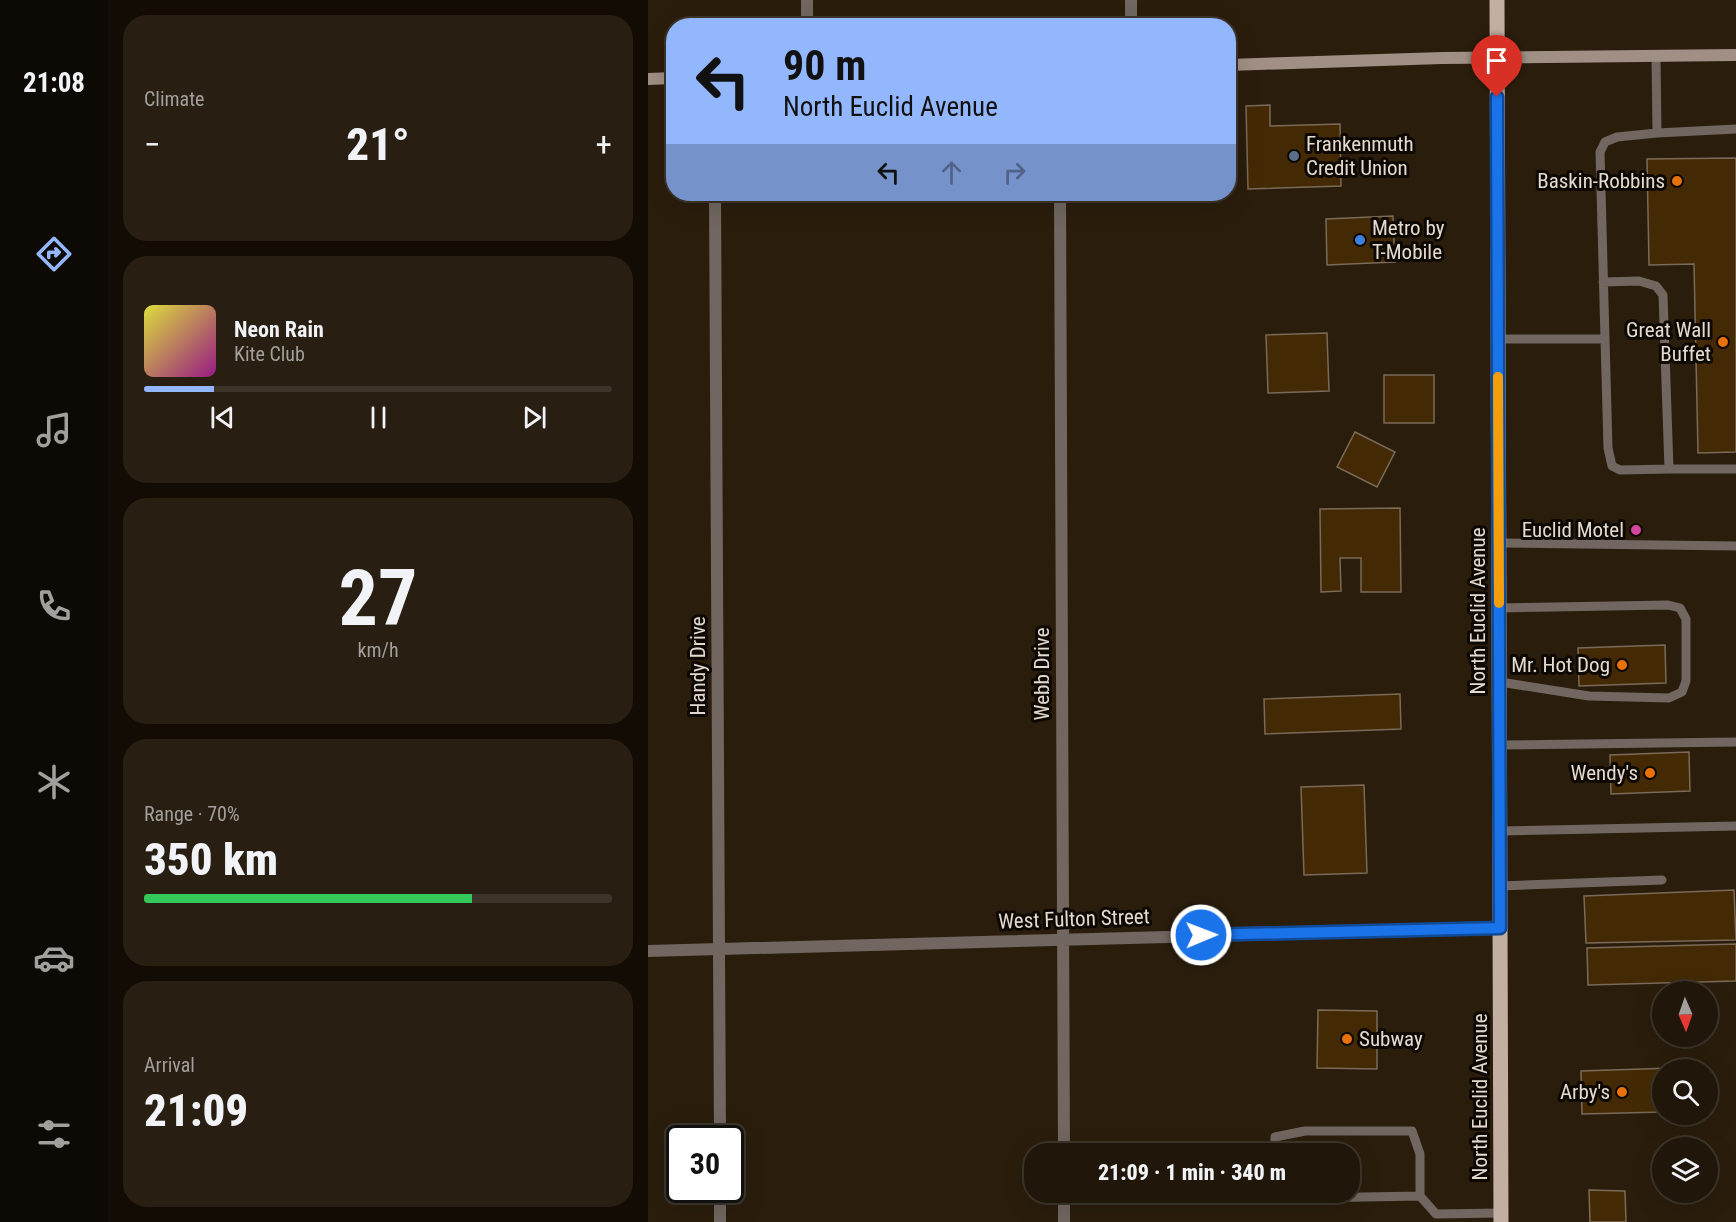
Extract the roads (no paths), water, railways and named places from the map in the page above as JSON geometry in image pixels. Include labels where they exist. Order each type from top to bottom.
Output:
[{"type":"main road","name":"North Euclid Avenue","points":[[1497,0],[1501,1217]]},
{"type":"street","points":[[807,0],[807,18]]},
{"type":"street","points":[[1131,0],[1131,18]]},
{"type":"street","points":[[1236,65],[1497,57],[1736,55]]},
{"type":"street","points":[[648,79],[666,78]]},
{"type":"street","name":"Handy Drive","points":[[715,201],[720,1125]]},
{"type":"street","name":"Webb Drive","points":[[1060,201],[1064,1143]]},
{"type":"street","name":"West Fulton Street","points":[[648,951],[1500,928]]},
{"type":"street","points":[[720,1203],[720,1222]]},
{"type":"street","points":[[1064,1203],[1064,1222]]},
{"type":"lane","points":[[1656,56],[1657,133]]},
{"type":"lane","points":[[1736,129],[1617,137],[1605,142],[1600,152],[1608,448],[1612,466],[1620,470],[1736,469]]},
{"type":"lane","points":[[1603,282],[1639,281],[1656,286],[1663,295],[1669,469]]},
{"type":"lane","points":[[1498,339],[1605,339]]},
{"type":"lane","points":[[1499,543],[1736,546]]},
{"type":"lane","points":[[1499,608],[1668,605],[1680,608],[1686,619],[1686,681],[1682,692],[1670,698],[1589,696],[1500,682]]},
{"type":"lane","points":[[1500,745],[1736,742]]},
{"type":"lane","points":[[1500,831],[1736,826]]},
{"type":"lane","points":[[1500,886],[1662,880]]},
{"type":"lane","points":[[1275,1143],[1275,1137],[1305,1131],[1412,1131],[1420,1154],[1420,1196],[1436,1214],[1501,1217]]},
{"type":"lane","points":[[1360,1197],[1420,1196]]},
{"type":"place","name":"Frankenmuth Credit Union","points":[[1294,156]]},
{"type":"place","name":"Baskin-Robbins","points":[[1677,181]]},
{"type":"place","name":"Metro by T-Mobile","points":[[1360,240]]},
{"type":"place","name":"Great Wall Buffet","points":[[1723,342]]},
{"type":"place","name":"Euclid Motel","points":[[1636,530]]},
{"type":"place","name":"Mr. Hot Dog","points":[[1622,665]]},
{"type":"place","name":"Wendy's","points":[[1650,773]]},
{"type":"place","name":"Subway","points":[[1347,1039]]},
{"type":"place","name":"Arby's","points":[[1622,1092]]}]
